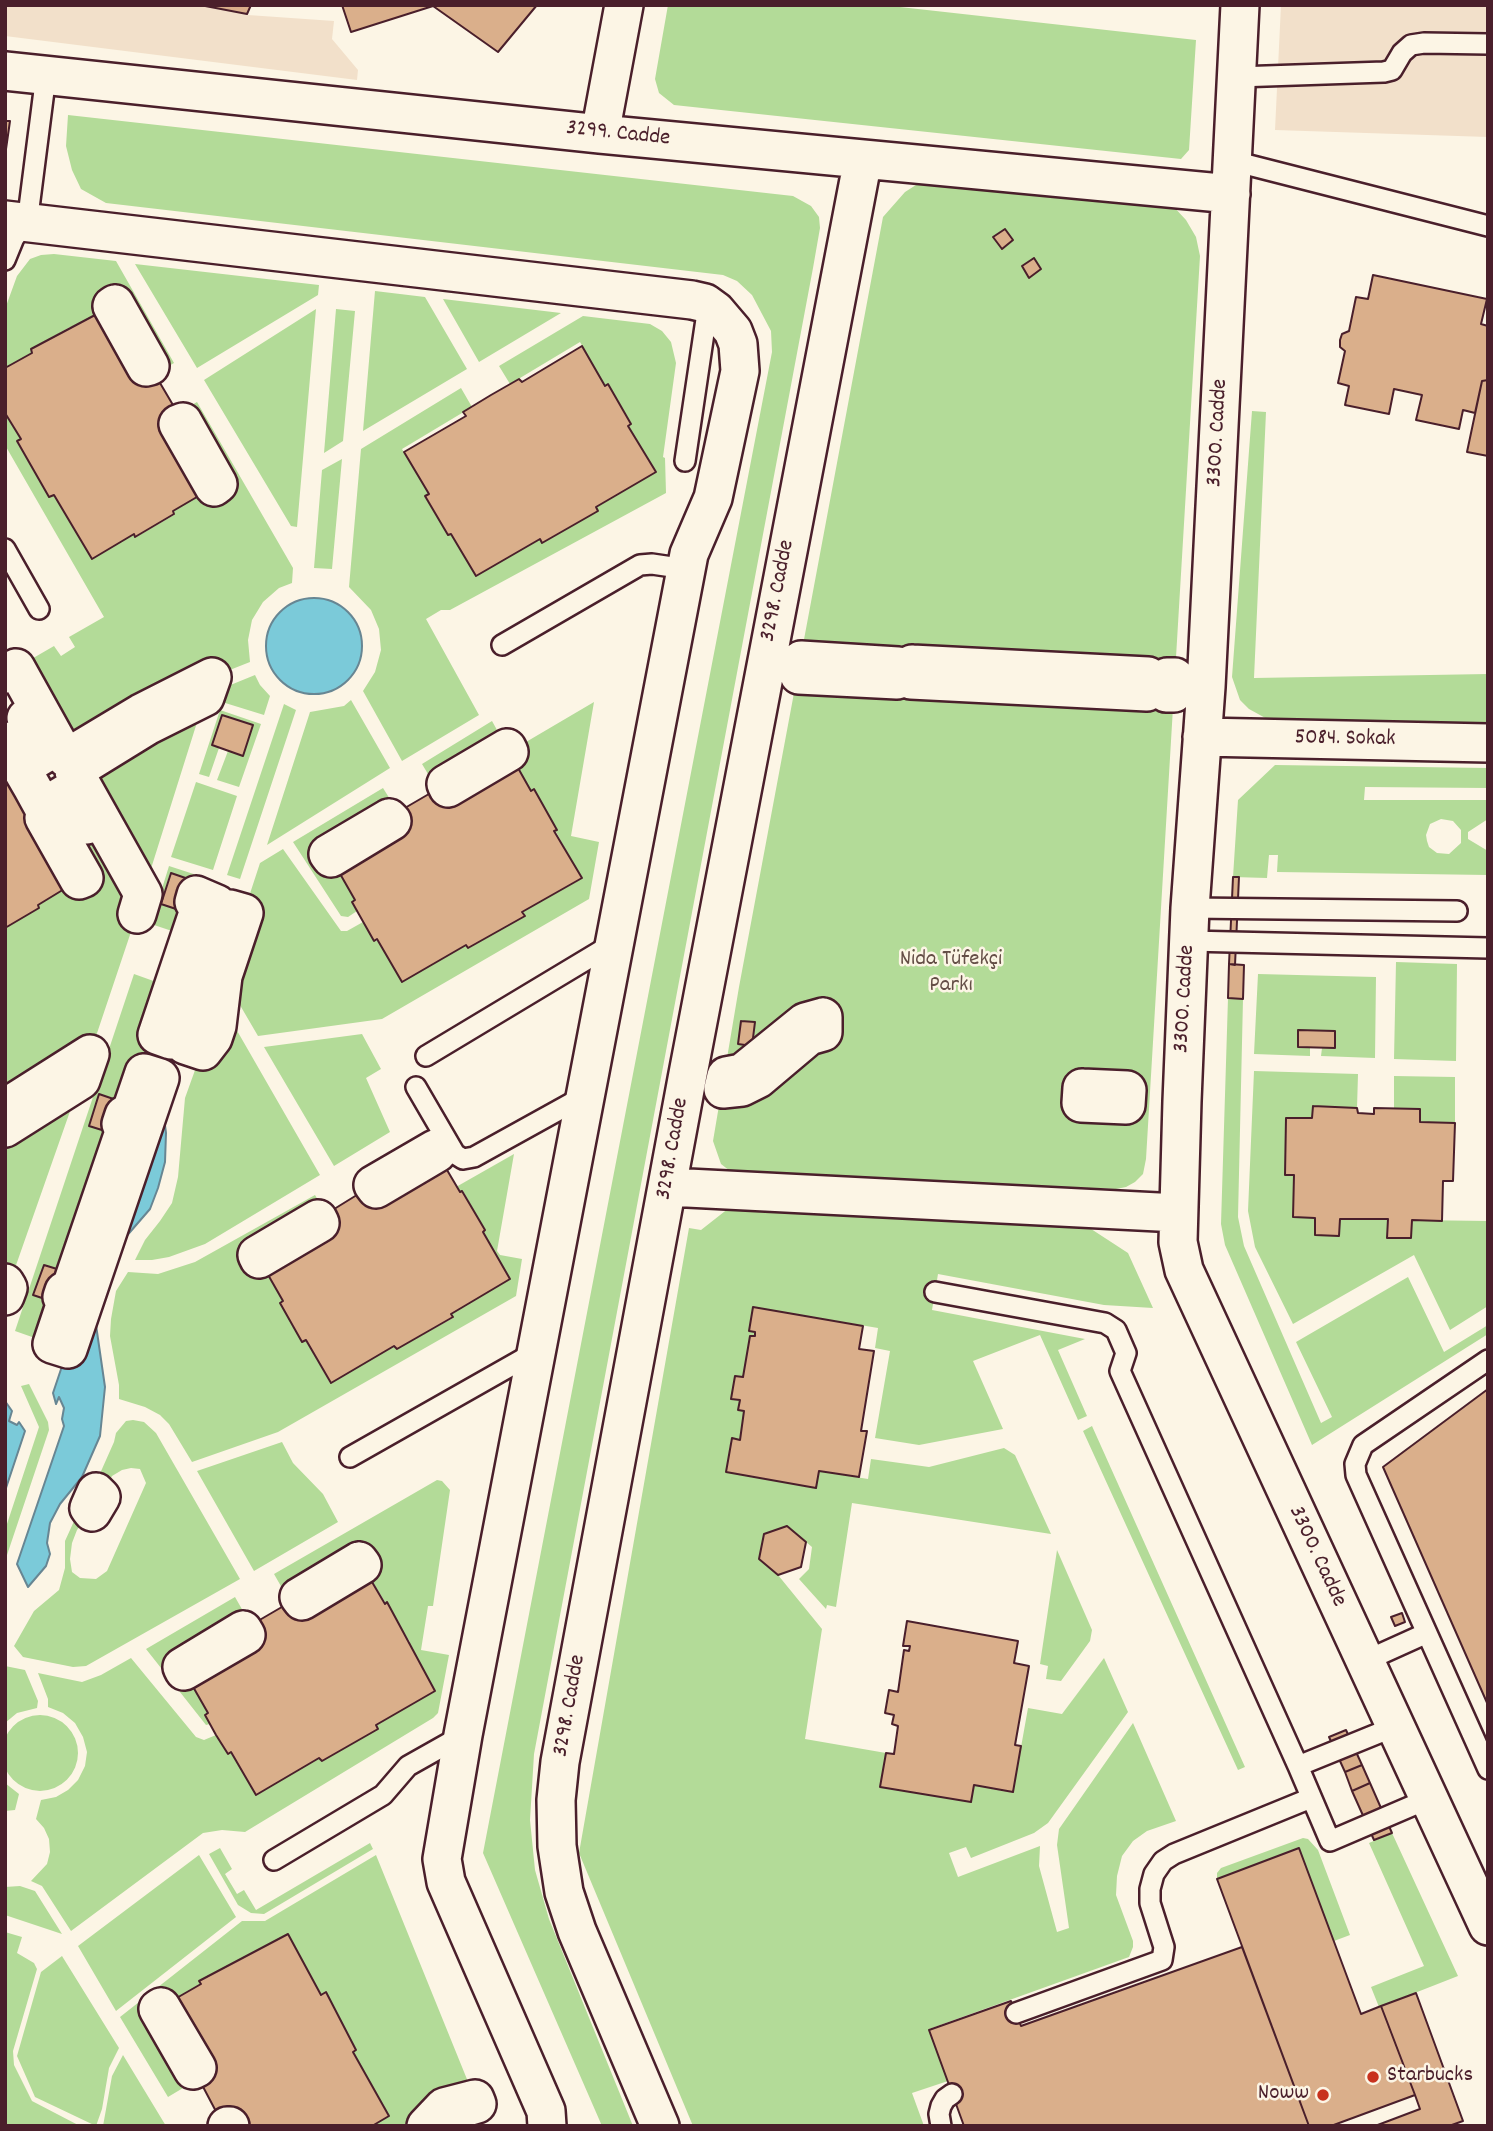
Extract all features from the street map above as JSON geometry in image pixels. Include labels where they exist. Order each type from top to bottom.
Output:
[{"type":"street","points":[[600,134],[624,5]]},
{"type":"street","name":"3300. Cadde","points":[[1240,5],[1190,925],[1178,1242],[1184,1270],[1488,1926]]},
{"type":"street","name":"3299. Cadde","points":[[5,71],[863,159],[1232,177]]},
{"type":"street","name":"3298. Cadde","points":[[660,2126],[576,1931],[564,1892],[557,1846],[556,1800],[560,1762],[863,159]]},
{"type":"street","points":[[15,221],[679,297],[716,311],[733,331],[741,357],[712,498],[694,538],[686,569],[443,1848],[446,1882],[546,2111],[547,2126]]},
{"type":"street","points":[[912,664],[1161,685],[1147,692],[911,680],[912,664]]},
{"type":"street","points":[[5,674],[16,668],[66,758],[141,713],[212,677],[205,697],[147,726],[74,771],[143,894],[137,914],[68,792],[43,807],[32,788],[21,768],[46,753],[5,683]]},
{"type":"street","name":"5084. Sokak","points":[[1202,737],[1488,743]]},
{"type":"street","points":[[5,741],[15,759],[12,761],[5,750]]},
{"type":"street","points":[[5,1108],[90,1054],[81,1080],[5,1128]]},
{"type":"street","points":[[145,1073],[160,1078],[68,1349],[52,1344],[67,1299],[62,1297],[64,1291],[69,1293],[122,1139],[126,1126],[121,1124],[124,1115],[129,1117],[145,1073]]},
{"type":"street","points":[[668,1187],[1178,1213]]},
{"type":"street","points":[[5,1283],[8,1288],[5,1296]]},
{"type":"street","points":[[426,2126],[444,2107],[475,2099],[477,2105],[447,2113],[433,2126]]},
{"type":"lane","points":[[1237,77],[1384,72],[1392,70],[1402,52],[1411,45],[1488,44]]},
{"type":"lane","points":[[5,260],[14,238],[15,221],[31,197],[46,75]]},
{"type":"lane","points":[[1232,177],[1488,226]]},
{"type":"lane","points":[[685,461],[708,306]]},
{"type":"lane","points":[[5,549],[39,610]]},
{"type":"lane","points":[[502,645],[640,565],[686,569]]},
{"type":"lane","points":[[1261,943],[1262,909]]},
{"type":"lane","points":[[1190,925],[1262,909],[1457,911]]},
{"type":"lane","points":[[1190,925],[1261,943],[1488,948]]},
{"type":"lane","points":[[426,1056],[615,943]]},
{"type":"lane","points":[[416,1087],[455,1154],[463,1159],[474,1157],[586,1095]]},
{"type":"lane","points":[[935,1292],[1105,1323],[1116,1330],[1126,1353],[1120,1371],[1330,1841],[1428,1799]]},
{"type":"lane","points":[[350,1457],[537,1351]]},
{"type":"lane","points":[[1488,1360],[1363,1445],[1355,1464],[1356,1475],[1488,1769]]},
{"type":"lane","points":[[1365,1661],[1427,1633]]},
{"type":"lane","points":[[1298,1766],[1394,1727]]},
{"type":"lane","points":[[274,1860],[383,1795],[408,1766],[463,1735]]},
{"type":"lane","points":[[1016,2013],[1162,1960],[1164,1947],[1150,1903],[1150,1889],[1154,1874],[1163,1861],[1174,1854],[1311,1798]]},
{"type":"lane","points":[[941,2126],[941,2106],[952,2094]]},
{"type":"shaded area","points":[[5,5],[251,5],[248,15],[334,21],[332,39],[358,70],[357,80],[5,36]]},
{"type":"shaded area","points":[[1281,5],[1488,5],[1488,137],[1275,130]]},
{"type":"green space","points":[[668,5],[882,5],[1196,40],[1189,150],[1181,159],[674,105],[659,93],[655,79]]},
{"type":"green space","points":[[68,115],[793,196],[811,206],[819,217],[820,228],[813,268],[534,1754],[530,1820],[535,1870],[549,1919],[633,2126],[602,2126],[483,1853],[772,352],[771,331],[752,295],[737,281],[723,275],[106,203],[81,189],[72,170],[66,146]]},
{"type":"green space","name":"Nida Tüfekçi Parkı","points":[[936,182],[1172,205],[1186,220],[1196,237],[1200,256],[1146,1159],[1143,1174],[1135,1182],[1116,1189],[742,1175],[721,1164],[713,1141],[739,987],[883,217],[905,192],[916,185]]},
{"type":"green space","points":[[54,254],[116,261],[174,363],[155,374],[70,327],[31,349],[32,353],[5,368],[5,309],[17,276],[30,259]]},
{"type":"green space","points":[[135,264],[319,285],[318,295],[197,368]]},
{"type":"green space","points":[[375,291],[425,297],[467,369],[363,431]]},
{"type":"green space","points":[[443,299],[561,313],[479,362]]},
{"type":"green space","points":[[316,309],[297,527],[291,526],[204,380]]},
{"type":"green space","points":[[336,309],[355,311],[343,441],[324,453]]},
{"type":"green space","points":[[583,316],[650,324],[662,331],[671,342],[676,363],[663,457],[666,493],[450,610],[441,610],[426,619],[479,715],[402,761],[363,691],[375,672],[381,650],[379,629],[371,610],[349,587],[361,449],[461,388],[472,407],[402,449],[429,494],[425,497],[476,576],[540,539],[542,543],[598,511],[596,507],[655,472],[628,426],[631,423],[608,384],[605,386],[580,342],[510,384],[499,366]]},
{"type":"green space","points":[[197,402],[293,568],[292,583],[279,588],[263,602],[252,620],[248,640],[250,662],[212,677],[66,758],[16,668],[54,646],[61,656],[75,647],[69,637],[104,617],[5,445],[5,413],[21,439],[17,442],[49,497],[54,495],[92,559],[134,534],[136,537],[174,515],[178,413]]},
{"type":"green space","points":[[1252,411],[1266,412],[1254,678],[1488,674],[1488,726],[1269,720],[1249,709],[1240,700],[1232,677]]},
{"type":"green space","points":[[342,459],[332,569],[314,568],[322,470]]},
{"type":"green space","points":[[255,675],[270,696],[264,715],[222,702],[228,686]]},
{"type":"green space","points":[[205,697],[143,894],[74,771]]},
{"type":"green space","points":[[351,700],[390,768],[267,845],[310,712],[344,706]]},
{"type":"green space","points":[[594,702],[571,836],[599,842],[589,899],[382,1019],[258,1036],[223,976],[260,863],[283,849],[341,931],[347,931],[363,922],[374,941],[466,945],[469,948],[524,916],[522,912],[581,879],[534,790],[531,791],[509,752]]},
{"type":"green space","points":[[284,704],[296,710],[240,879],[227,875]]},
{"type":"green space","points":[[220,710],[261,724],[239,787],[217,780],[228,751],[242,756],[253,726],[223,715],[212,745],[219,748],[209,777],[199,774]]},
{"type":"green space","points":[[492,721],[507,748],[437,789],[422,764]]},
{"type":"green space","points":[[1275,765],[1488,768],[1488,788],[1365,787],[1364,800],[1488,800],[1488,819],[1468,832],[1468,839],[1488,851],[1488,875],[1277,872],[1278,855],[1269,855],[1267,878],[1233,877],[1238,800]],"holes":[[[1441,819],[1453,821],[1461,830],[1461,843],[1449,854],[1437,853],[1429,847],[1427,841],[1430,824]]]},
{"type":"green space","points":[[196,782],[237,796],[213,870],[171,857]]},
{"type":"green space","points":[[383,788],[398,812],[329,854],[355,900],[352,903],[357,911],[348,917],[341,916],[293,842]]},
{"type":"green space","points":[[68,792],[137,914],[90,1054],[5,1108],[5,928],[39,908]]},
{"type":"green space","points":[[169,866],[209,879],[203,898],[200,883],[170,873],[161,904],[190,913],[190,937],[151,924]]},
{"type":"green space","points":[[1396,962],[1457,964],[1456,1061],[1394,1059]]},
{"type":"green space","points":[[134,974],[173,988],[144,1073],[117,1135],[69,1273],[44,1265],[34,1294],[60,1304],[52,1344],[15,1331]]},
{"type":"green space","points":[[1258,974],[1376,977],[1375,1058],[1321,1056],[1322,1048],[1334,1048],[1335,1031],[1299,1030],[1298,1047],[1310,1047],[1310,1056],[1254,1054]]},
{"type":"green space","points":[[1228,998],[1243,999],[1238,1217],[1244,1246],[1321,1423],[1332,1417],[1296,1342],[1408,1277],[1444,1352],[1488,1325],[1488,1334],[1312,1445],[1225,1245],[1221,1224]]},
{"type":"green space","points":[[224,1008],[320,1175],[205,1244],[169,1257],[135,1260],[145,1240],[172,1203],[178,1177],[185,1098],[199,1059]]},
{"type":"green space","points":[[362,1034],[381,1069],[366,1078],[390,1132],[334,1166],[264,1047]]},
{"type":"green space","points":[[1254,1071],[1358,1074],[1357,1108],[1313,1106],[1312,1118],[1286,1118],[1285,1175],[1294,1175],[1293,1217],[1315,1218],[1316,1235],[1338,1236],[1340,1219],[1388,1219],[1387,1237],[1411,1238],[1412,1220],[1488,1221],[1488,1306],[1450,1330],[1414,1255],[1293,1324],[1255,1247],[1248,1211]]},
{"type":"green space","points":[[1394,1076],[1455,1077],[1455,1123],[1420,1122],[1394,1109]]},
{"type":"green space","points":[[81,1080],[8,1288],[5,1283],[5,1128]]},
{"type":"green space","points":[[514,1154],[497,1251],[500,1255],[522,1259],[516,1296],[278,1432],[192,1462],[169,1424],[160,1415],[119,1399],[110,1336],[111,1319],[116,1291],[128,1272],[158,1274],[195,1262],[315,1195],[326,1214],[257,1256],[283,1301],[280,1303],[302,1342],[306,1340],[330,1383],[394,1346],[397,1349],[453,1318],[451,1314],[485,1230],[463,1191],[460,1192],[456,1187]]},
{"type":"green space","points":[[729,1208],[1085,1225],[1128,1253],[1153,1308],[1104,1305],[938,1274],[932,1310],[1085,1339],[1058,1350],[1087,1416],[1078,1420],[1040,1335],[973,1361],[1003,1429],[919,1445],[875,1438],[890,1351],[875,1348],[878,1328],[753,1307],[749,1330],[755,1332],[755,1336],[750,1336],[743,1377],[735,1376],[731,1398],[740,1400],[739,1409],[744,1411],[740,1440],[731,1439],[726,1472],[816,1488],[819,1471],[868,1479],[871,1459],[929,1467],[1004,1448],[1015,1455],[1051,1534],[852,1503],[836,1607],[827,1605],[826,1609],[799,1579],[809,1569],[812,1547],[787,1526],[764,1534],[759,1559],[778,1575],[822,1629],[805,1739],[886,1753],[881,1787],[970,1802],[974,1785],[1013,1792],[1028,1708],[1062,1714],[1104,1658],[1128,1712],[1048,1823],[1034,1833],[971,1858],[966,1847],[949,1853],[958,1877],[1040,1846],[1039,1866],[1057,1932],[1069,1928],[1057,1845],[1059,1829],[1133,1723],[1176,1821],[1147,1831],[1133,1841],[1122,1856],[1116,1895],[1133,1941],[1129,1957],[929,2029],[948,2081],[912,2093],[924,2126],[693,2126],[579,1853],[689,1228],[701,1230]]},
{"type":"green space","points":[[29,1384],[48,1422],[49,1430],[5,1561],[5,1530],[39,1427],[21,1386]]},
{"type":"green space","points":[[126,1421],[144,1422],[156,1433],[240,1579],[86,1666],[73,1667],[23,1657],[14,1646],[34,1611],[59,1590],[65,1568],[65,1541],[75,1519],[86,1518],[72,1543],[72,1572],[80,1578],[96,1579],[107,1571],[146,1483],[140,1469],[131,1468],[112,1476],[107,1485],[98,1478],[116,1433]]},
{"type":"green space","points":[[1092,1426],[1245,1767],[1238,1770],[1083,1431]]},
{"type":"green space","points":[[282,1442],[293,1463],[323,1494],[338,1522],[254,1571],[197,1471]]},
{"type":"green space","points":[[437,1480],[442,1481],[450,1490],[433,1606],[428,1606],[421,1650],[449,1655],[438,1713],[245,1832],[222,1830],[203,1833],[71,1931],[42,1886],[31,1881],[47,1864],[50,1852],[49,1839],[36,1819],[41,1800],[56,1797],[78,1780],[85,1766],[87,1752],[75,1723],[63,1713],[48,1707],[48,1699],[38,1673],[82,1682],[131,1658],[196,1737],[204,1740],[216,1735],[228,1754],[231,1752],[256,1794],[319,1758],[322,1761],[378,1729],[376,1725],[410,1642],[362,1565],[290,1602],[274,1574]]},
{"type":"green space","points":[[1057,1550],[1092,1630],[1090,1641],[1061,1681],[1046,1679],[1048,1666],[1040,1664]]},
{"type":"green space","points":[[235,1597],[251,1625],[182,1667],[208,1713],[210,1724],[206,1725],[146,1649]]},
{"type":"green space","points":[[5,1666],[25,1670],[38,1701],[37,1708],[17,1713],[5,1723]]},
{"type":"green space","points":[[40,1715],[55,1718],[67,1726],[75,1738],[78,1753],[75,1768],[67,1780],[55,1788],[40,1791],[25,1788],[13,1780],[5,1768],[2,1753],[5,1738],[13,1726],[25,1718]]},
{"type":"green space","points":[[5,1783],[19,1794],[15,1810],[5,1811]]},
{"type":"green space","points":[[1392,1833],[1458,1976],[1379,2007],[1371,1987],[1424,1966],[1369,1843]]},
{"type":"green space","points":[[1303,1838],[1308,1839],[1318,1850],[1350,1935],[1334,1941],[1299,1848],[1217,1879],[1221,1868]]},
{"type":"green space","points":[[370,1843],[373,1849],[264,1914],[251,1913],[238,1905],[209,1854],[220,1848],[232,1869],[225,1874],[237,1894],[244,1890],[256,1910]]},
{"type":"green space","points":[[199,1855],[236,1917],[116,2011],[78,1946]]},
{"type":"green space","points":[[376,1855],[475,2099],[426,2126],[372,2126],[389,2116],[353,2052],[356,2049],[326,1993],[321,1995],[288,1935],[200,1981],[198,2079],[168,2097],[120,2017],[242,1921],[265,1921]]},
{"type":"green space","points":[[20,1886],[35,1891],[62,1934],[5,1915],[5,1887]]},
{"type":"green space","points":[[5,1932],[22,1937],[17,1953],[34,1963],[37,1969],[13,2051],[14,2065],[32,2101],[80,2126],[5,2126]]},
{"type":"green space","points":[[62,1956],[119,2048],[109,2068],[102,2109],[96,2126],[35,2097],[17,2056],[41,1972]]},
{"type":"green space","points":[[123,2055],[166,2126],[103,2126],[112,2076]]},
{"type":"water","points":[[314,598],[332,602],[348,612],[358,628],[362,646],[358,664],[348,680],[332,690],[314,694],[296,690],[280,680],[270,664],[266,646],[270,628],[280,612],[296,602]]},
{"type":"water","points":[[164,1118],[165,1162],[158,1188],[150,1209],[124,1239],[97,1306],[96,1325],[105,1387],[100,1436],[82,1477],[60,1504],[50,1523],[47,1543],[50,1554],[46,1566],[28,1587],[17,1564],[64,1426],[64,1408],[59,1397],[56,1404],[53,1393],[134,1152]]},
{"type":"water","points":[[5,1401],[12,1411],[9,1421],[17,1425],[19,1422],[25,1431],[5,1491]]},
{"type":"building","points":[[200,5],[251,5],[247,14]]},
{"type":"building","points":[[342,5],[537,5],[498,52],[433,6],[351,32]]},
{"type":"building","points":[[5,121],[10,121],[6,149],[5,149]]},
{"type":"building","points":[[1005,229],[1013,240],[1002,249],[993,237]]},
{"type":"building","points":[[1034,258],[1041,269],[1029,278],[1022,266]]},
{"type":"building","points":[[1373,275],[1487,299],[1481,324],[1488,326],[1488,380],[1482,381],[1475,413],[1463,410],[1459,429],[1416,420],[1422,395],[1394,389],[1389,414],[1345,405],[1349,386],[1338,383],[1345,351],[1340,347],[1340,340],[1342,334],[1349,331],[1356,297],[1368,299]]},
{"type":"building","points":[[112,306],[183,422],[214,487],[173,511],[174,514],[92,559],[54,495],[49,497],[17,441],[21,439],[5,413],[5,368],[32,353],[31,349]]},
{"type":"building","points":[[582,346],[605,386],[608,384],[631,424],[628,426],[656,472],[596,507],[598,511],[542,543],[540,539],[476,576],[425,496],[429,494],[404,452],[466,416],[463,412],[491,395],[519,379],[522,382]]},
{"type":"building","points":[[1488,380],[1488,456],[1467,452],[1482,381]]},
{"type":"building","points":[[222,715],[253,725],[243,756],[212,745]]},
{"type":"building","points":[[5,749],[79,880],[5,928]]},
{"type":"building","points":[[509,752],[531,791],[534,789],[557,830],[554,831],[582,878],[522,912],[525,916],[468,948],[466,945],[402,982],[377,939],[374,941],[331,858],[398,812]]},
{"type":"building","points":[[171,873],[200,883],[191,914],[161,904]]},
{"type":"building","points":[[1233,877],[1239,877],[1235,965],[1229,964]]},
{"type":"building","points":[[1229,964],[1244,965],[1243,999],[1228,998]]},
{"type":"building","points":[[741,1021],[755,1022],[752,1046],[738,1044]]},
{"type":"building","points":[[1298,1030],[1335,1031],[1335,1048],[1298,1047]]},
{"type":"building","points":[[99,1094],[128,1104],[118,1135],[89,1126]]},
{"type":"building","points":[[1313,1106],[1357,1108],[1358,1113],[1374,1114],[1374,1108],[1420,1109],[1420,1122],[1455,1123],[1453,1181],[1443,1181],[1442,1221],[1412,1220],[1411,1238],[1387,1238],[1388,1219],[1340,1219],[1339,1236],[1315,1235],[1315,1218],[1293,1217],[1294,1175],[1285,1175],[1286,1118],[1312,1118]]},
{"type":"building","points":[[437,1153],[485,1230],[483,1232],[510,1279],[451,1314],[453,1317],[397,1349],[394,1346],[331,1383],[306,1340],[302,1342],[259,1259],[373,1185]]},
{"type":"building","points":[[44,1265],[70,1273],[60,1304],[33,1295]]},
{"type":"building","points":[[753,1307],[863,1326],[859,1349],[874,1351],[861,1431],[867,1431],[859,1477],[819,1471],[816,1488],[726,1472],[732,1438],[740,1440],[744,1411],[738,1410],[740,1400],[731,1399],[735,1376],[743,1377],[750,1336],[755,1336],[755,1332],[749,1331]]},
{"type":"building","points":[[1488,1389],[1488,1705],[1383,1467]]},
{"type":"building","points":[[787,1526],[806,1542],[801,1567],[778,1575],[759,1559],[764,1534]]},
{"type":"building","points":[[362,1565],[385,1604],[387,1602],[435,1691],[376,1725],[378,1729],[322,1761],[319,1758],[256,1795],[231,1752],[228,1754],[216,1735],[205,1715],[208,1713],[184,1671],[251,1625]]},
{"type":"building","points":[[1402,1613],[1405,1622],[1395,1626],[1391,1617]]},
{"type":"building","points":[[907,1621],[1018,1641],[1014,1663],[1029,1666],[1015,1745],[1021,1746],[1013,1792],[974,1785],[971,1802],[880,1787],[886,1753],[894,1754],[898,1726],[892,1724],[894,1715],[885,1713],[889,1690],[898,1692],[904,1650],[909,1651],[910,1646],[903,1646]]},
{"type":"building","points":[[1346,1730],[1362,1765],[1345,1772],[1329,1737]]},
{"type":"building","points":[[1362,1765],[1370,1783],[1352,1791],[1345,1772]]},
{"type":"building","points":[[1370,1783],[1392,1833],[1374,1840],[1352,1791]]},
{"type":"building","points":[[1299,1848],[1361,2014],[1381,2006],[1415,2095],[1331,2126],[1309,2126],[1217,1879]]},
{"type":"building","points":[[288,1934],[321,1995],[326,1992],[356,2050],[353,2052],[389,2116],[372,2126],[230,2126],[220,2119],[161,2007],[201,1984],[199,1981]]},
{"type":"building","points":[[1242,1947],[1309,2126],[964,2126],[929,2030],[1011,2001],[1021,2026]]},
{"type":"building","points":[[1416,1993],[1463,2121],[1449,2126],[1331,2126],[1415,2095],[1381,2006]]},
{"type":"building","points":[[1415,2095],[1420,2109],[1375,2126],[1331,2126]]},
{"type":"place","name":"Starbucks","points":[[1373,2077]]},
{"type":"place","name":"Noww","points":[[1323,2095]]}]
